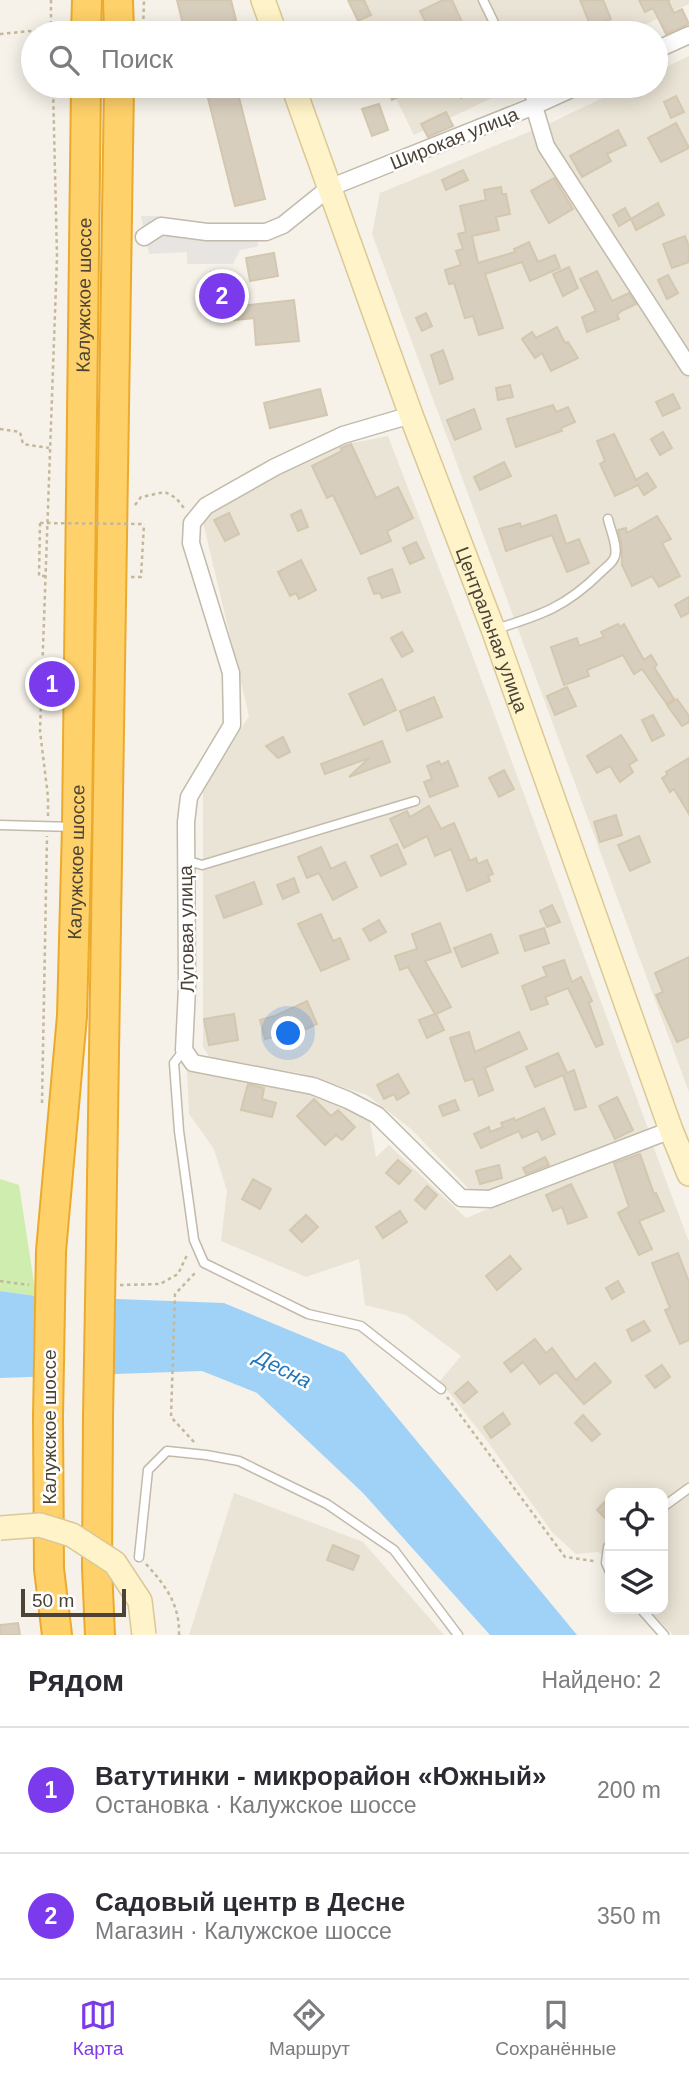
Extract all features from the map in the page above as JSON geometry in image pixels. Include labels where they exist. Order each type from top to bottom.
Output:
[{"type":"highway","points":[[86,21],[87,0]]},
{"type":"highway","points":[[118,0],[119,21]]},
{"type":"highway","name":"Калужское шоссе","points":[[57,1635],[49,1569],[51,1251],[72,1016],[77,827],[86,98]]},
{"type":"highway","name":"Калужское шоссе","points":[[100,1635],[97,1568],[98,1417],[119,98]]},
{"type":"street","points":[[122,21],[125,0]]},
{"type":"street","points":[[263,0],[271,21]]},
{"type":"street","points":[[668,45],[689,35]]},
{"type":"street","name":"Центральная улица","points":[[298,98],[411,415],[493,629],[689,1174]]},
{"type":"street","name":"Широкая улица","points":[[144,237],[161,226],[207,232],[267,232],[283,225],[330,188],[552,98]]},
{"type":"street","points":[[534,106],[547,146],[689,368]]},
{"type":"street","name":"Луговая улица","points":[[184,1050],[187,988],[186,822],[190,797],[232,725],[231,673],[191,543],[192,523],[206,506],[275,467],[343,435],[411,415]]},
{"type":"street","points":[[184,1050],[193,1063],[313,1086],[377,1115],[461,1198],[490,1199],[671,1130]]},
{"type":"street","points":[[0,1528],[40,1525],[72,1535],[115,1563],[139,1601],[144,1635]]},
{"type":"lane","points":[[483,0],[493,21]]},
{"type":"lane","points":[[530,98],[534,106]]},
{"type":"lane","points":[[493,629],[542,615],[575,595],[596,578],[614,560],[616,552],[608,519]]},
{"type":"lane","points":[[185,860],[202,865],[415,801]]},
{"type":"lane","points":[[0,825],[77,827]]},
{"type":"lane","points":[[184,1050],[174,1063],[179,1131],[194,1241],[204,1263],[308,1314],[360,1326],[441,1389]]},
{"type":"lane","points":[[139,1557],[148,1470],[167,1451],[239,1461],[327,1504],[394,1550],[458,1635]]},
{"type":"lane","points":[[668,1503],[689,1488]]},
{"type":"lane","points":[[645,1614],[664,1635]]},
{"type":"path","points":[[51,0],[51,21]]},
{"type":"path","points":[[143,21],[144,0]]},
{"type":"path","points":[[0,34],[21,33]]},
{"type":"path","points":[[42,1104],[48,797],[40,731],[57,257],[53,98]]},
{"type":"path","points":[[0,429],[20,432],[23,444],[50,448]]},
{"type":"path","points":[[46,576],[39,576],[40,523],[144,524],[141,577],[130,577]]},
{"type":"path","points":[[204,1263],[175,1296],[171,1417],[206,1455]]},
{"type":"path","points":[[441,1389],[565,1557],[605,1563]]},
{"type":"path","points":[[139,1557],[167,1587],[179,1624],[179,1635]]},
{"type":"shaded area","points":[[349,0],[689,0],[689,4],[653,21],[359,21]]},
{"type":"shaded area","points":[[689,56],[689,1092],[372,234],[380,193],[548,124],[603,98],[668,98],[668,66]]},
{"type":"shaded area","points":[[396,98],[492,98],[414,135]]},
{"type":"shaded area","points":[[141,216],[159,216],[230,227],[250,223],[259,246],[240,250],[233,264],[187,264],[187,252],[149,254]]},
{"type":"shaded area","points":[[388,436],[649,1131],[494,1192],[480,1192],[468,1188],[411,1129],[367,1095],[299,1073],[210,1058],[203,1047],[203,790],[249,716],[202,518],[318,450]]},
{"type":"shaded area","points":[[187,1071],[217,1074],[320,1095],[369,1117],[376,1157],[389,1145],[466,1218],[652,1143],[689,1242],[689,1635],[673,1635],[653,1614],[668,1614],[668,1488],[605,1488],[605,1556],[598,1552],[576,1554],[552,1532],[488,1442],[440,1381],[461,1356],[406,1315],[365,1305],[359,1259],[306,1277],[221,1241],[227,1191],[214,1149],[189,1114]]},
{"type":"shaded area","points":[[234,1493],[363,1542],[444,1635],[189,1635]]},
{"type":"green space","points":[[0,1179],[19,1185],[36,1296],[0,1291]]},
{"type":"water","name":"Десна","points":[[0,1291],[36,1296],[224,1303],[344,1353],[577,1635],[490,1635],[363,1493],[257,1393],[202,1371],[0,1378]]},
{"type":"pier","points":[[35,1293],[113,1296],[114,1378],[33,1381]]},
{"type":"building","points":[[177,0],[231,0],[236,20],[232,21],[182,21]]},
{"type":"building","points":[[348,0],[364,0],[371,15],[358,21]]},
{"type":"building","points":[[443,0],[452,0],[462,21],[425,21],[420,11]]},
{"type":"building","points":[[580,0],[603,0],[611,19],[589,21]]},
{"type":"building","points":[[639,0],[670,0],[668,1],[674,13],[682,9],[689,24],[668,33],[668,21],[660,21],[653,8],[645,12]]},
{"type":"building","points":[[676,96],[684,112],[671,118],[664,102]]},
{"type":"building","points":[[208,98],[239,98],[265,199],[235,206]]},
{"type":"building","points":[[379,104],[388,130],[372,136],[362,109]]},
{"type":"building","points":[[446,112],[453,126],[428,137],[421,124]]},
{"type":"building","points":[[676,123],[689,148],[661,162],[648,138]]},
{"type":"building","points":[[618,130],[626,145],[607,154],[611,161],[582,177],[570,156]]},
{"type":"building","points":[[463,170],[468,180],[446,190],[442,180]]},
{"type":"building","points":[[554,178],[573,209],[549,223],[531,191]]},
{"type":"building","points":[[501,187],[502,194],[506,194],[510,214],[496,217],[499,230],[472,236],[478,263],[515,252],[514,249],[529,242],[538,262],[555,255],[560,268],[530,281],[522,262],[485,274],[503,328],[479,335],[473,316],[465,318],[454,283],[449,284],[445,270],[461,265],[456,251],[463,249],[458,234],[466,232],[460,206],[486,200],[484,190]]},
{"type":"building","points":[[658,203],[664,215],[636,230],[631,219]]},
{"type":"building","points":[[625,208],[631,219],[619,226],[613,215]]},
{"type":"building","points":[[685,236],[689,247],[689,262],[672,268],[663,244]]},
{"type":"building","points":[[274,253],[278,276],[250,281],[246,258]]},
{"type":"building","points":[[569,267],[578,288],[563,296],[553,274]]},
{"type":"building","points":[[228,271],[232,307],[294,300],[299,341],[256,345],[254,318],[217,322],[211,272]]},
{"type":"building","points":[[597,271],[612,301],[629,293],[636,304],[621,311],[617,315],[619,319],[587,332],[582,317],[596,311],[580,279]]},
{"type":"building","points":[[668,275],[678,293],[667,299],[658,280]]},
{"type":"building","points":[[426,313],[432,326],[422,331],[416,318]]},
{"type":"building","points":[[557,327],[565,343],[568,342],[578,358],[551,371],[542,353],[535,358],[522,339],[532,332],[536,338]]},
{"type":"building","points":[[443,350],[453,379],[440,384],[431,355]]},
{"type":"building","points":[[510,385],[513,397],[498,400],[496,388]]},
{"type":"building","points":[[320,389],[327,415],[270,428],[264,403]]},
{"type":"building","points":[[673,394],[680,408],[663,416],[656,402]]},
{"type":"building","points":[[553,405],[556,412],[568,407],[575,422],[561,428],[562,431],[516,447],[507,419]]},
{"type":"building","points":[[474,409],[481,429],[455,440],[447,420]]},
{"type":"building","points":[[663,432],[672,448],[660,455],[651,439]]},
{"type":"building","points":[[614,434],[636,480],[647,473],[656,487],[644,495],[638,485],[615,496],[600,464],[605,461],[597,441]]},
{"type":"building","points":[[351,444],[376,498],[398,487],[413,518],[387,531],[391,541],[361,554],[333,495],[327,498],[312,466]]},
{"type":"building","points":[[504,462],[511,476],[480,490],[474,477]]},
{"type":"building","points":[[301,510],[308,527],[298,531],[291,515]]},
{"type":"building","points":[[229,513],[239,534],[225,541],[214,520]]},
{"type":"building","points":[[556,515],[566,544],[579,539],[589,563],[567,572],[552,535],[506,551],[499,529],[520,523],[521,527]]},
{"type":"building","points":[[657,516],[671,539],[662,543],[680,576],[659,587],[652,576],[632,586],[622,565],[622,546],[618,530],[626,528],[627,533]]},
{"type":"building","points":[[416,542],[424,558],[410,564],[403,548]]},
{"type":"building","points":[[301,560],[316,590],[299,599],[296,593],[290,596],[278,572]]},
{"type":"building","points":[[392,569],[400,592],[382,598],[380,593],[374,594],[368,578]]},
{"type":"building","points":[[689,597],[689,613],[681,617],[675,605]]},
{"type":"building","points":[[618,624],[620,627],[624,624],[644,660],[651,655],[657,665],[654,667],[674,699],[667,704],[642,669],[634,674],[623,655],[587,670],[589,676],[564,685],[551,647],[577,638],[579,646],[604,637],[601,632]]},
{"type":"building","points":[[402,632],[413,651],[402,657],[391,638]]},
{"type":"building","points":[[382,679],[396,710],[364,725],[349,694]]},
{"type":"building","points":[[567,687],[576,706],[555,715],[547,696]]},
{"type":"building","points":[[434,697],[442,717],[407,731],[400,711]]},
{"type":"building","points":[[677,699],[689,716],[689,722],[682,726],[667,705]]},
{"type":"building","points":[[653,715],[664,735],[652,741],[642,720]]},
{"type":"building","points":[[621,735],[637,760],[629,765],[633,772],[620,782],[610,766],[597,773],[587,756]]},
{"type":"building","points":[[283,737],[290,752],[278,758],[266,746]]},
{"type":"building","points":[[382,741],[390,762],[349,777],[369,758],[325,774],[321,764]]},
{"type":"building","points":[[689,758],[689,814],[674,789],[670,792],[662,778],[667,775],[666,772]]},
{"type":"building","points":[[439,761],[441,765],[448,761],[458,786],[430,797],[424,782],[432,779],[427,766]]},
{"type":"building","points":[[504,770],[514,789],[499,797],[489,778]]},
{"type":"building","points":[[429,806],[441,829],[454,823],[470,861],[476,858],[478,864],[487,860],[493,874],[488,876],[490,881],[467,891],[451,849],[435,856],[427,836],[404,848],[390,819],[407,811],[410,817]]},
{"type":"building","points":[[616,815],[622,835],[600,842],[594,822]]},
{"type":"building","points":[[639,836],[650,862],[630,871],[618,845]]},
{"type":"building","points":[[397,844],[406,864],[381,876],[371,856]]},
{"type":"building","points":[[321,847],[331,869],[345,862],[357,887],[333,900],[319,873],[307,878],[298,857]]},
{"type":"building","points":[[294,878],[299,892],[283,899],[277,885]]},
{"type":"building","points":[[254,882],[262,904],[224,918],[216,896]]},
{"type":"building","points":[[552,905],[560,922],[547,927],[540,911]]},
{"type":"building","points":[[321,914],[333,941],[340,938],[349,959],[321,971],[298,924]]},
{"type":"building","points":[[379,920],[386,932],[370,941],[363,929]]},
{"type":"building","points":[[440,923],[451,952],[425,961],[451,1007],[436,1014],[444,1030],[427,1038],[419,1020],[435,1014],[408,967],[400,970],[395,956],[417,949],[412,934]]},
{"type":"building","points":[[544,928],[549,943],[525,951],[520,936]]},
{"type":"building","points":[[491,934],[498,953],[462,967],[454,948]]},
{"type":"building","points":[[689,957],[689,1037],[677,1042],[656,995],[663,992],[655,973]]},
{"type":"building","points":[[564,960],[572,982],[581,977],[592,1001],[589,1003],[603,1044],[596,1047],[568,988],[545,997],[548,1004],[531,1010],[522,986],[547,976],[543,967]]},
{"type":"building","points":[[307,1001],[317,1024],[287,1038],[285,1034],[265,1039],[260,1020]]},
{"type":"building","points":[[234,1014],[238,1040],[209,1045],[204,1019]]},
{"type":"building","points":[[469,1032],[475,1052],[519,1032],[527,1049],[485,1068],[493,1090],[479,1096],[473,1079],[465,1081],[450,1038]]},
{"type":"building","points":[[558,1053],[567,1073],[574,1070],[586,1107],[575,1110],[563,1075],[535,1087],[526,1067]]},
{"type":"building","points":[[398,1074],[409,1093],[397,1100],[394,1094],[384,1099],[377,1085]]},
{"type":"building","points":[[248,1084],[264,1088],[262,1099],[276,1103],[272,1117],[241,1110]]},
{"type":"building","points":[[617,1097],[633,1130],[615,1139],[599,1106]]},
{"type":"building","points":[[314,1099],[331,1116],[338,1110],[355,1127],[342,1140],[336,1135],[325,1145],[297,1116]]},
{"type":"building","points":[[455,1100],[459,1110],[443,1116],[439,1106]]},
{"type":"building","points":[[544,1108],[555,1134],[542,1140],[538,1131],[522,1138],[519,1131],[481,1148],[474,1134],[489,1127],[490,1132],[503,1127],[501,1123],[514,1118],[515,1121]]},
{"type":"building","points":[[640,1154],[654,1194],[656,1193],[664,1211],[639,1221],[652,1249],[639,1255],[618,1213],[629,1207],[614,1163]]},
{"type":"building","points":[[545,1157],[549,1165],[526,1174],[523,1168]]},
{"type":"building","points":[[398,1160],[411,1171],[399,1184],[386,1173]]},
{"type":"building","points":[[499,1165],[502,1178],[480,1184],[476,1171]]},
{"type":"building","points":[[253,1179],[271,1189],[260,1209],[242,1199]]},
{"type":"building","points":[[571,1184],[587,1217],[568,1224],[562,1207],[553,1211],[546,1195]]},
{"type":"building","points":[[427,1186],[437,1195],[425,1209],[415,1200]]},
{"type":"building","points":[[400,1211],[407,1222],[383,1238],[376,1227]]},
{"type":"building","points":[[306,1215],[318,1227],[302,1242],[290,1230]]},
{"type":"building","points":[[678,1253],[689,1282],[689,1340],[680,1344],[665,1310],[670,1308],[652,1263]]},
{"type":"building","points":[[510,1256],[521,1269],[497,1290],[486,1276]]},
{"type":"building","points":[[618,1281],[624,1292],[612,1299],[606,1288]]},
{"type":"building","points":[[644,1321],[650,1331],[632,1341],[627,1330]]},
{"type":"building","points":[[535,1339],[546,1353],[552,1348],[576,1380],[595,1363],[611,1382],[584,1404],[556,1372],[540,1384],[523,1362],[511,1372],[504,1363]]},
{"type":"building","points":[[662,1365],[670,1377],[655,1388],[646,1376]]},
{"type":"building","points":[[468,1382],[477,1392],[464,1403],[455,1393]]},
{"type":"building","points":[[503,1413],[510,1424],[491,1438],[484,1427]]},
{"type":"building","points":[[583,1415],[600,1434],[592,1441],[575,1423]]},
{"type":"building","points":[[605,1501],[605,1518],[597,1510]]},
{"type":"building","points":[[333,1545],[359,1556],[353,1570],[327,1560]]},
{"type":"building","points":[[18,1623],[20,1635],[0,1635],[0,1625]]},
{"type":"place","name":"Садовый центр в Десне","points":[[222,296]]},
{"type":"place","name":"Ватутинки - микрорайон «Южный»","points":[[52,684]]}]
